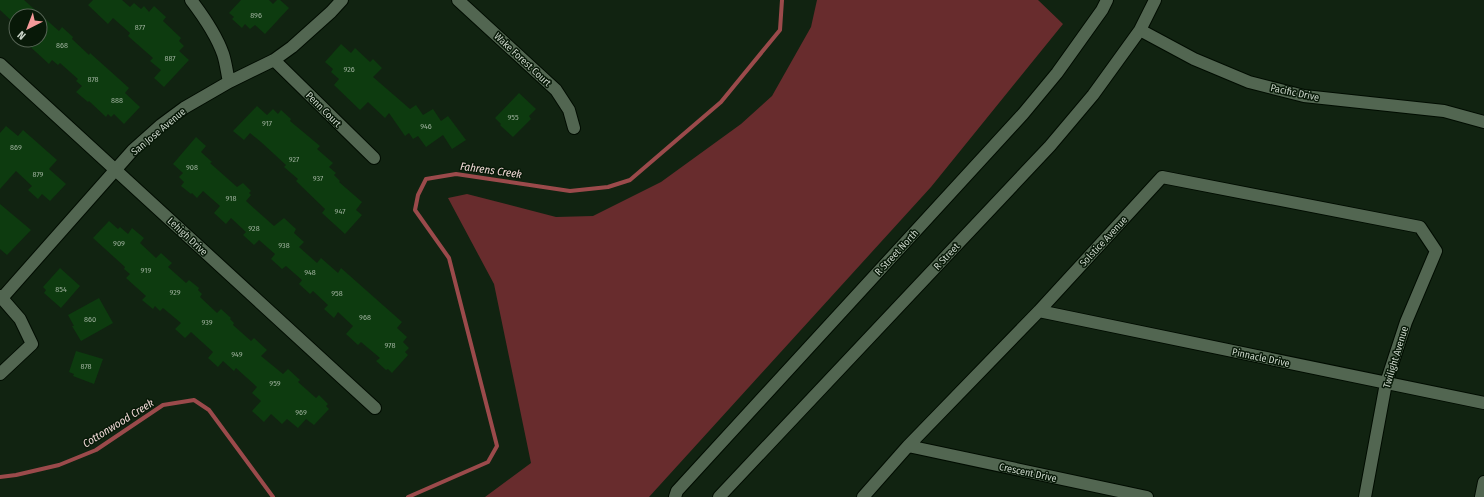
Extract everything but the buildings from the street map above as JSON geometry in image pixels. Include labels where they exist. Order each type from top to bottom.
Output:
[{"type":"street","points":[[191,0],[204,16],[214,33],[223,55],[229,82]]},
{"type":"street","name":"San Jose Avenue","points":[[1,297],[133,150],[184,108],[229,82],[274,60],[292,47],[331,12],[342,0]]},
{"type":"street","name":"Wake Forest Court","points":[[458,0],[556,90],[569,110],[574,128]]},
{"type":"street","name":"R Street North","points":[[675,497],[677,491],[1023,114],[1057,73],[1102,10],[1107,0]]},
{"type":"street","name":"R Street","points":[[719,497],[1050,146],[1093,94],[1140,30],[1155,0]]},
{"type":"street","name":"Pacific Drive","points":[[1140,30],[1194,59],[1249,82],[1304,96],[1444,111],[1484,122]]},
{"type":"street","name":"Penn Court","points":[[274,60],[374,158]]},
{"type":"street","name":"Lehigh Drive","points":[[0,64],[375,408]]},
{"type":"street","name":"Solstice Avenue","points":[[863,497],[908,446],[1039,311],[1162,177],[1420,227]]},
{"type":"street","name":"Twilight Avenue","points":[[1365,497],[1386,383],[1406,322],[1436,251],[1420,227]]},
{"type":"street","points":[[0,374],[32,344],[20,319],[1,297]]},
{"type":"street","name":"Pinnacle Drive","points":[[1039,311],[1484,403]]},
{"type":"street","name":"Crescent Drive","points":[[908,446],[1147,497]]},
{"type":"street","points":[[1481,497],[1484,482]]},
{"type":"shaded area","points":[[817,0],[1038,0],[1063,24],[931,187],[649,497],[485,497],[531,463],[494,284],[448,198],[467,194],[556,217],[593,216],[661,182],[741,124],[772,96],[811,27]]},
{"type":"waterway","name":"Fahrens Creek","points":[[408,497],[488,462],[497,446],[449,258],[415,210],[418,195],[426,179],[456,174],[570,191],[608,187],[630,180],[721,102],[780,30],[782,0]]},
{"type":"waterway","name":"Cottonwood Creek","points":[[0,477],[16,475],[59,465],[96,450],[163,405],[194,400],[209,410],[273,497]]}]
